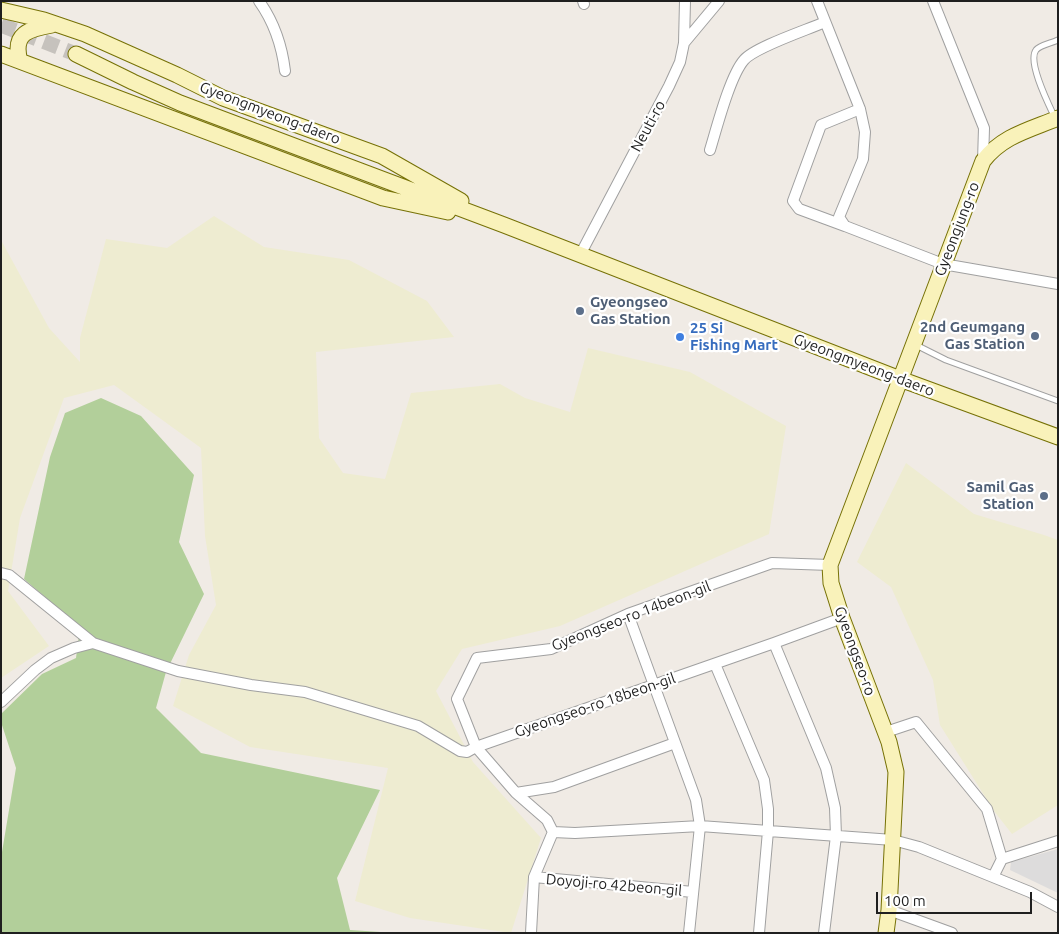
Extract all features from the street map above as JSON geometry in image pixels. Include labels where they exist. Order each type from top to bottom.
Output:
[{"type":"main road","name":"Gyeongmyeong-daero","points":[[1,10],[56,24],[85,34],[178,75],[223,98],[382,156],[504,225]]},
{"type":"main road","points":[[20,61],[17,50],[20,38],[32,28],[56,24]]},
{"type":"main road","name":"Gyeongmyeong-daero","points":[[1,54],[384,198],[504,225]]},
{"type":"main road","name":"Gyeongmyeong-daero","points":[[76,54],[180,103],[504,225],[900,379],[1058,437]]},
{"type":"main road","name":"Gyeongjung-ro","points":[[900,379],[983,161],[991,150],[1003,141],[1056,118]]},
{"type":"main road","name":"Gyeongseo-ro","points":[[886,933],[889,910],[896,772],[890,742],[842,618],[831,583],[830,565],[900,379]]},
{"type":"street","points":[[258,1],[274,29],[283,56],[285,71]]},
{"type":"street","points":[[684,1],[684,43]]},
{"type":"street","name":"Neuti-ro","points":[[580,255],[669,86],[680,62],[684,43],[719,1]]},
{"type":"street","points":[[817,1],[860,110],[865,132],[863,159],[839,217],[845,226]]},
{"type":"street","points":[[933,1],[984,128],[983,161]]},
{"type":"street","points":[[710,150],[730,88],[745,58],[760,49],[825,22]]},
{"type":"street","points":[[860,110],[821,125],[793,201],[799,209],[943,264],[1058,284]]},
{"type":"street","name":"Gyeongseo-ro 14beon-gil","points":[[554,832],[547,820],[516,793],[476,747],[457,699],[477,658],[551,649],[628,614],[772,563],[830,565]]},
{"type":"street","points":[[1,573],[9,575],[92,643]]},
{"type":"street","name":"Doyoji-ro 42beon-gil","points":[[628,614],[696,800],[700,826],[689,933]]},
{"type":"street","name":"Gyeongseo-ro 18beon-gil","points":[[92,643],[178,671],[251,685],[306,692],[418,726],[460,751],[467,752],[476,747],[842,618]]},
{"type":"street","points":[[1,702],[35,670],[51,658],[92,643]]},
{"type":"street","points":[[774,643],[826,768],[835,808],[836,836],[824,933]]},
{"type":"street","points":[[715,664],[764,780],[768,809],[768,831],[759,933]]},
{"type":"street","points":[[886,732],[916,722],[987,809],[1002,859],[993,877]]},
{"type":"street","points":[[516,793],[554,787],[675,743]]},
{"type":"street","points":[[531,933],[534,877],[554,832],[575,833],[700,826],[893,840],[919,847],[1030,892],[1058,907]]},
{"type":"street","points":[[1002,859],[1058,841]]},
{"type":"street","name":"Doyoji-ro 42beon-gil","points":[[534,877],[693,892]]},
{"type":"street","points":[[889,910],[952,933]]},
{"type":"lane","points":[[1056,118],[1042,87],[1033,58],[1034,51],[1039,47],[1058,40]]},
{"type":"lane","points":[[913,343],[946,360],[1058,401]]},
{"type":"shaded area","points":[[214,216],[264,247],[349,260],[427,301],[454,337],[316,352],[319,438],[343,473],[385,479],[411,393],[500,384],[525,398],[570,412],[588,348],[690,372],[786,426],[769,534],[560,626],[462,649],[436,691],[473,762],[541,838],[511,933],[410,918],[355,901],[388,768],[250,747],[173,706],[189,655],[216,605],[205,536],[201,448],[114,385],[64,398],[20,518],[8,591],[49,646],[1,678],[1,240],[49,328],[80,362],[80,338],[106,239],[167,248]]},
{"type":"shaded area","points":[[906,463],[974,514],[1058,540],[1058,805],[1012,834],[994,811],[940,725],[933,680],[891,587],[857,562]]},
{"type":"shaded area","points":[[1058,849],[1058,893],[1010,870],[1011,862]]},
{"type":"green space","points":[[101,398],[141,416],[194,475],[179,542],[204,594],[166,672],[156,708],[201,753],[380,790],[337,878],[350,930],[396,933],[1,933],[1,858],[16,768],[1,722],[1,714],[42,674],[76,658],[80,627],[24,579],[50,457],[65,413]]},
{"type":"tunnel","points":[[1,25],[76,54]]},
{"type":"place","name":"Gyeongseo Gas Station","points":[[580,311]]},
{"type":"place","name":"2nd Geumgang Gas Station","points":[[1035,336]]},
{"type":"place","name":"25 Si Fishing Mart","points":[[680,337]]},
{"type":"place","name":"Samil Gas Station","points":[[1044,496]]}]
